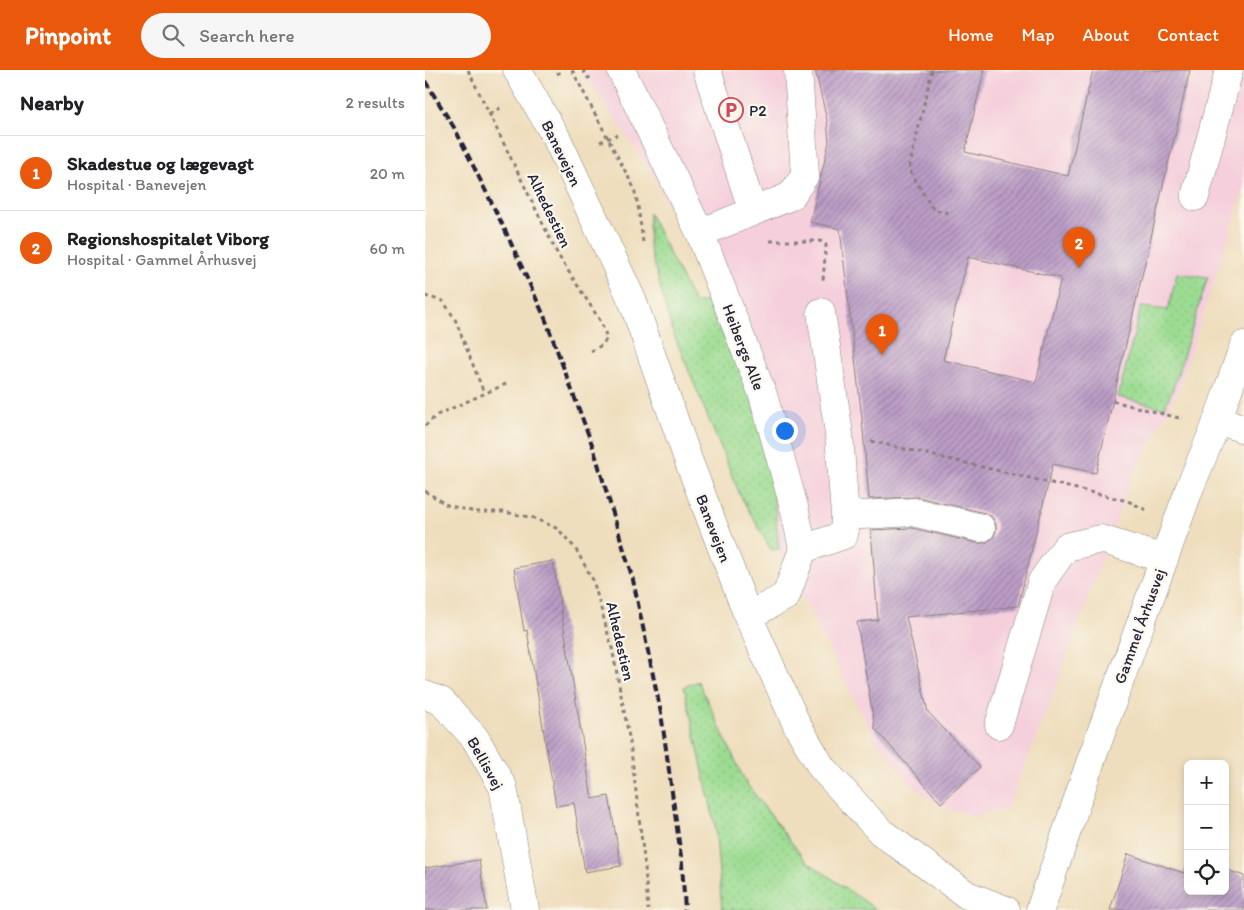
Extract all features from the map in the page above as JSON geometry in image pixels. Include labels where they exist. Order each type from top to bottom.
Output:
[{"type":"main road","name":"Banevejen","points":[[517,70],[557,139],[633,302],[689,462],[747,616],[797,725],[822,768],[881,832],[967,895],[1006,910]]},
{"type":"main road","name":"Heibergs Alle","points":[[621,70],[700,233],[763,395],[795,507],[803,549]]},
{"type":"main road","points":[[707,70],[741,216]]},
{"type":"main road","points":[[700,233],[791,196],[805,175],[798,70]]},
{"type":"main road","points":[[1195,197],[1229,70]]},
{"type":"main road","points":[[747,616],[786,596],[803,549],[844,535],[845,516],[839,434],[821,312]]},
{"type":"main road","name":"Gammel Århusvej","points":[[1040,910],[1089,766],[1190,487],[1216,424],[1244,345]]},
{"type":"main road","points":[[1216,424],[1244,429]]},
{"type":"main road","points":[[845,516],[913,512],[981,528]]},
{"type":"main road","points":[[999,725],[1042,581],[1066,548],[1101,538],[1164,559]]},
{"type":"main road","name":"Bellisvej","points":[[425,695],[441,702],[475,738],[503,787],[525,910]]},
{"type":"path","name":"Alhedestien","points":[[468,70],[557,255],[601,322],[607,338],[602,345],[591,351]]},
{"type":"path","points":[[572,70],[634,188],[643,245]]},
{"type":"path","points":[[932,70],[909,169],[933,209],[952,214]]},
{"type":"path","points":[[600,142],[622,132]]},
{"type":"path","points":[[741,216],[753,241],[820,241],[826,245],[821,312]]},
{"type":"path","points":[[425,296],[443,301],[455,319],[484,393]]},
{"type":"path","points":[[425,426],[437,415],[508,383]]},
{"type":"path","points":[[1113,400],[1216,424]]},
{"type":"path","points":[[839,434],[1128,501]]},
{"type":"path","name":"Alhedestien","points":[[425,490],[447,505],[475,512],[504,512],[534,518],[557,529],[575,548],[593,580],[612,648],[630,742],[645,867],[648,910]]},
{"type":"shaded area","points":[[581,70],[1244,70],[1244,189],[1178,392],[1133,475],[1050,702],[1007,809],[974,817],[941,806],[910,784],[871,733],[779,549],[770,456],[742,368],[653,174]]},
{"type":"green space","points":[[649,213],[695,304],[711,300],[742,368],[770,456],[779,549],[771,550],[740,495],[672,330],[649,246]]},
{"type":"green space","points":[[1177,273],[1208,277],[1173,389],[1164,408],[1118,397],[1141,307],[1168,310]]},
{"type":"green space","points":[[698,681],[746,783],[805,860],[877,910],[722,910],[715,825],[684,687]]},
{"type":"building","points":[[815,70],[984,70],[965,152],[1068,176],[1093,70],[1190,70],[1096,473],[1053,464],[1018,606],[906,617],[928,712],[980,767],[941,803],[875,729],[857,622],[878,620],[871,530],[912,528],[977,543],[985,543],[993,538],[996,524],[992,517],[985,513],[917,497],[869,499],[862,419],[840,229],[810,222],[829,142],[827,120]],"holes":[[[968,257],[1061,278],[1036,382],[943,360]]]},
{"type":"building","points":[[553,561],[592,799],[609,796],[621,866],[585,872],[574,803],[556,806],[527,630],[524,631],[514,568]]},
{"type":"building","points":[[1128,854],[1184,873],[1184,895],[1229,895],[1229,870],[1244,876],[1244,910],[1110,910]]},
{"type":"building","points":[[479,860],[487,910],[425,910],[425,868]]},
{"type":"railway","points":[[425,81],[455,129],[505,230],[545,318],[593,447],[633,580],[661,713],[682,864],[685,910]]},
{"type":"place","name":"P2","points":[[731,110]]},
{"type":"place","name":"Regionshospitalet Viborg","points":[[1079,268]]},
{"type":"place","name":"Skadestue og lægevagt","points":[[882,355]]}]
